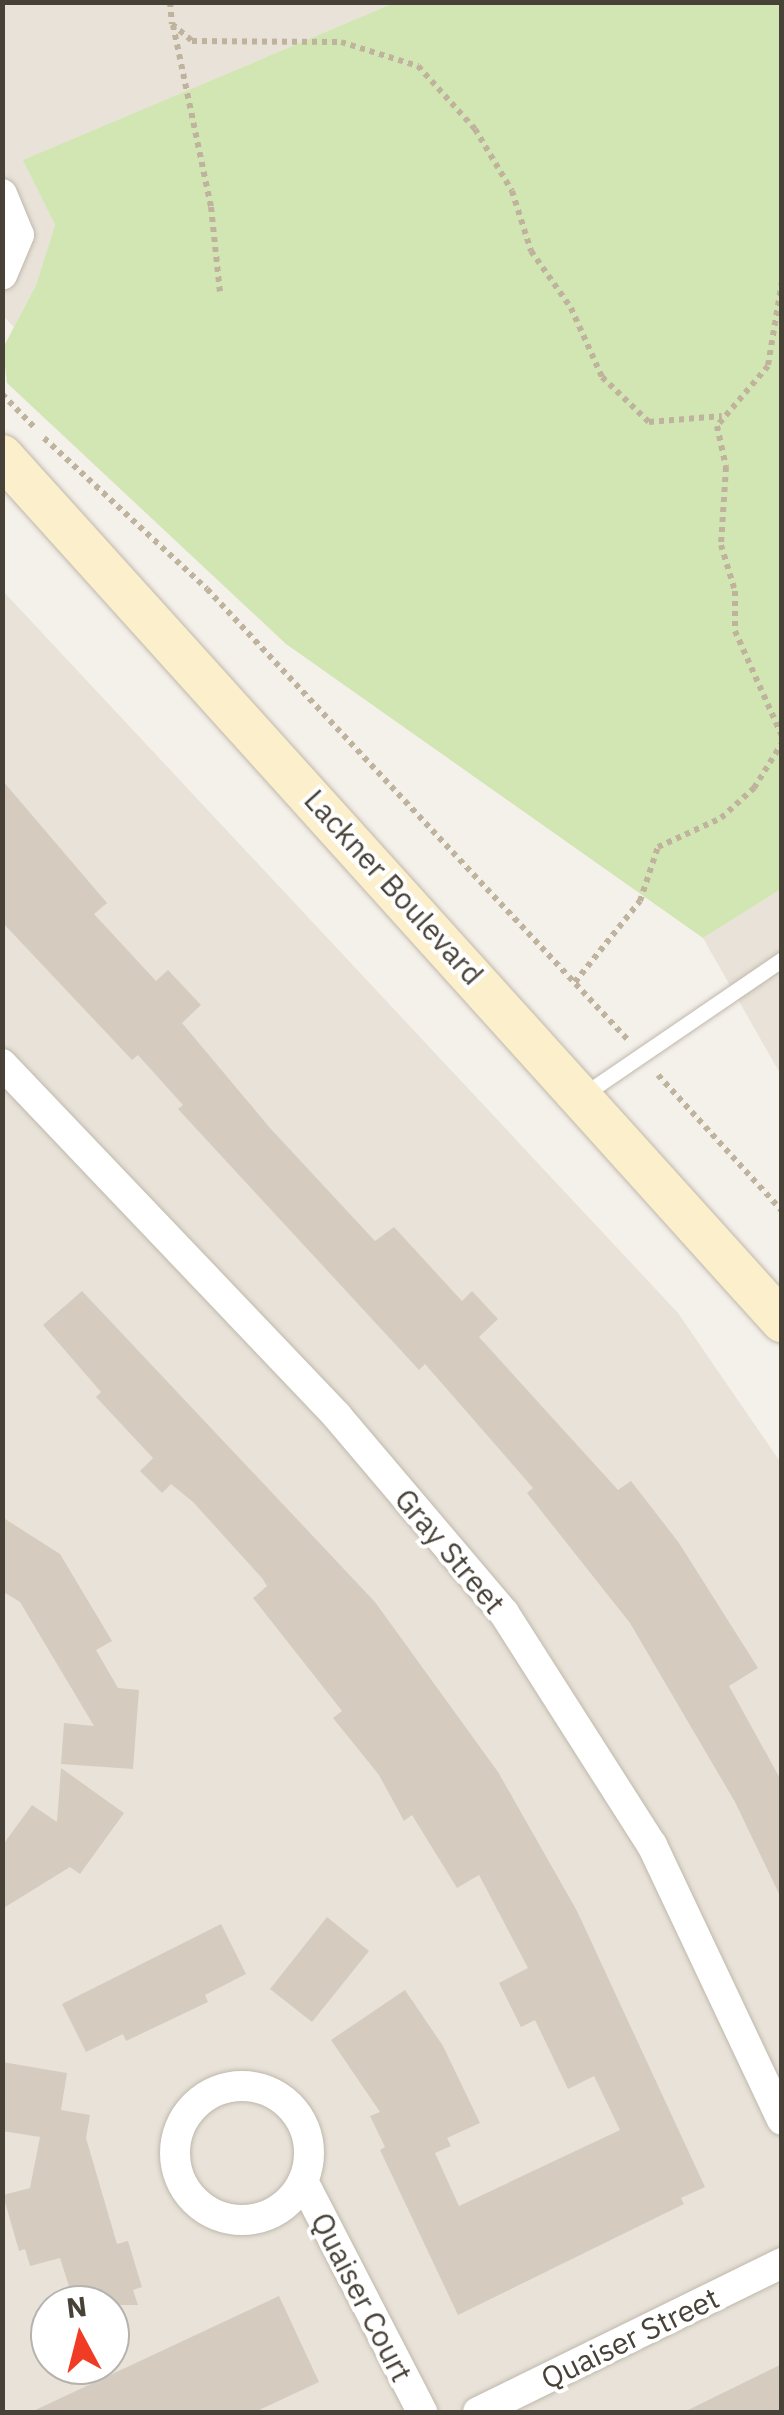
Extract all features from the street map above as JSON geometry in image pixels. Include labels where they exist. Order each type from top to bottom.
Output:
[{"type":"main road","name":"Lackner Boulevard","points":[[2,456],[583,1095],[782,1321]]},
{"type":"street","points":[[2,194],[19,235],[2,275]]},
{"type":"street","name":"Gray Street","points":[[2,1064],[337,1416],[504,1613],[652,1844],[782,2120]]},
{"type":"street","name":"Quaiser Court","points":[[303,2181],[271,2214],[250,2220],[216,2214],[186,2191],[176,2170],[178,2128],[212,2092],[263,2089],[298,2115],[308,2144],[303,2181],[422,2412]]},
{"type":"street","name":"Quaiser Street","points":[[478,2412],[782,2263]]},
{"type":"lane","points":[[583,1095],[782,959]]},
{"type":"path","points":[[170,2],[208,190],[220,292]]},
{"type":"path","points":[[172,24],[192,41],[341,42],[418,66],[475,130],[512,191],[531,251],[571,308],[602,377],[649,422],[722,416]]},
{"type":"path","points":[[575,982],[640,902],[658,847],[721,818],[754,788],[782,740],[735,631],[735,591],[720,545],[722,416],[768,366],[782,282]]},
{"type":"path","points":[[2,394],[82,479],[207,589],[575,982],[782,1211]]},
{"type":"shaded area","points":[[3,3],[394,3],[24,160],[55,225],[36,285],[14,327],[3,316]]},
{"type":"shaded area","points":[[2,590],[678,1313],[781,1463],[781,2412],[3,2412]]},
{"type":"shaded area","points":[[781,889],[781,1075],[703,938]]},
{"type":"green space","points":[[394,3],[781,3],[781,889],[703,938],[286,644],[7,383],[3,348],[36,285],[55,225],[23,160]]},
{"type":"building","points":[[2,780],[107,903],[94,914],[156,981],[168,970],[201,1005],[182,1023],[270,1128],[375,1241],[394,1227],[462,1301],[472,1291],[498,1319],[479,1337],[618,1490],[631,1481],[679,1543],[758,1668],[729,1686],[782,1782],[782,1900],[735,1802],[630,1623],[527,1493],[533,1488],[425,1364],[419,1370],[178,1109],[183,1105],[138,1055],[132,1060],[2,922]]},
{"type":"building","points":[[82,1291],[375,1602],[498,1772],[577,1911],[705,2187],[681,2198],[684,2204],[458,2315],[380,2150],[385,2147],[370,2116],[380,2112],[331,2040],[405,1990],[443,2046],[480,2123],[447,2138],[451,2146],[435,2153],[459,2206],[620,2130],[594,2076],[568,2089],[535,2020],[521,2027],[499,1983],[528,1968],[479,1875],[457,1888],[412,1815],[404,1821],[379,1775],[333,1718],[342,1711],[253,1598],[267,1586],[262,1578],[193,1502],[171,1484],[162,1493],[140,1471],[153,1458],[96,1397],[101,1392],[43,1325]]},
{"type":"building","points":[[2,1517],[60,1554],[112,1641],[96,1650],[118,1688],[139,1690],[133,1769],[61,1764],[64,1723],[94,1726],[20,1602],[2,1591]]},
{"type":"building","points":[[61,1768],[124,1813],[80,1874],[70,1867],[2,1909],[2,1846],[32,1805],[57,1822]]},
{"type":"building","points":[[327,1917],[369,1951],[312,2022],[270,1989]]},
{"type":"building","points":[[221,1924],[246,1974],[205,1995],[208,2002],[126,2041],[123,2034],[86,2052],[62,2004]]},
{"type":"building","points":[[2,2062],[67,2073],[61,2110],[90,2115],[86,2138],[117,2244],[128,2241],[142,2287],[133,2290],[138,2305],[130,2305],[130,2285],[69,2285],[60,2258],[30,2266],[25,2249],[19,2251],[3,2195],[30,2188],[40,2137],[2,2131]]},
{"type":"building","points":[[279,2296],[319,2382],[255,2412],[31,2412],[89,2385],[130,2385],[130,2366]]},
{"type":"building","points":[[782,2364],[782,2412],[684,2412]]}]
